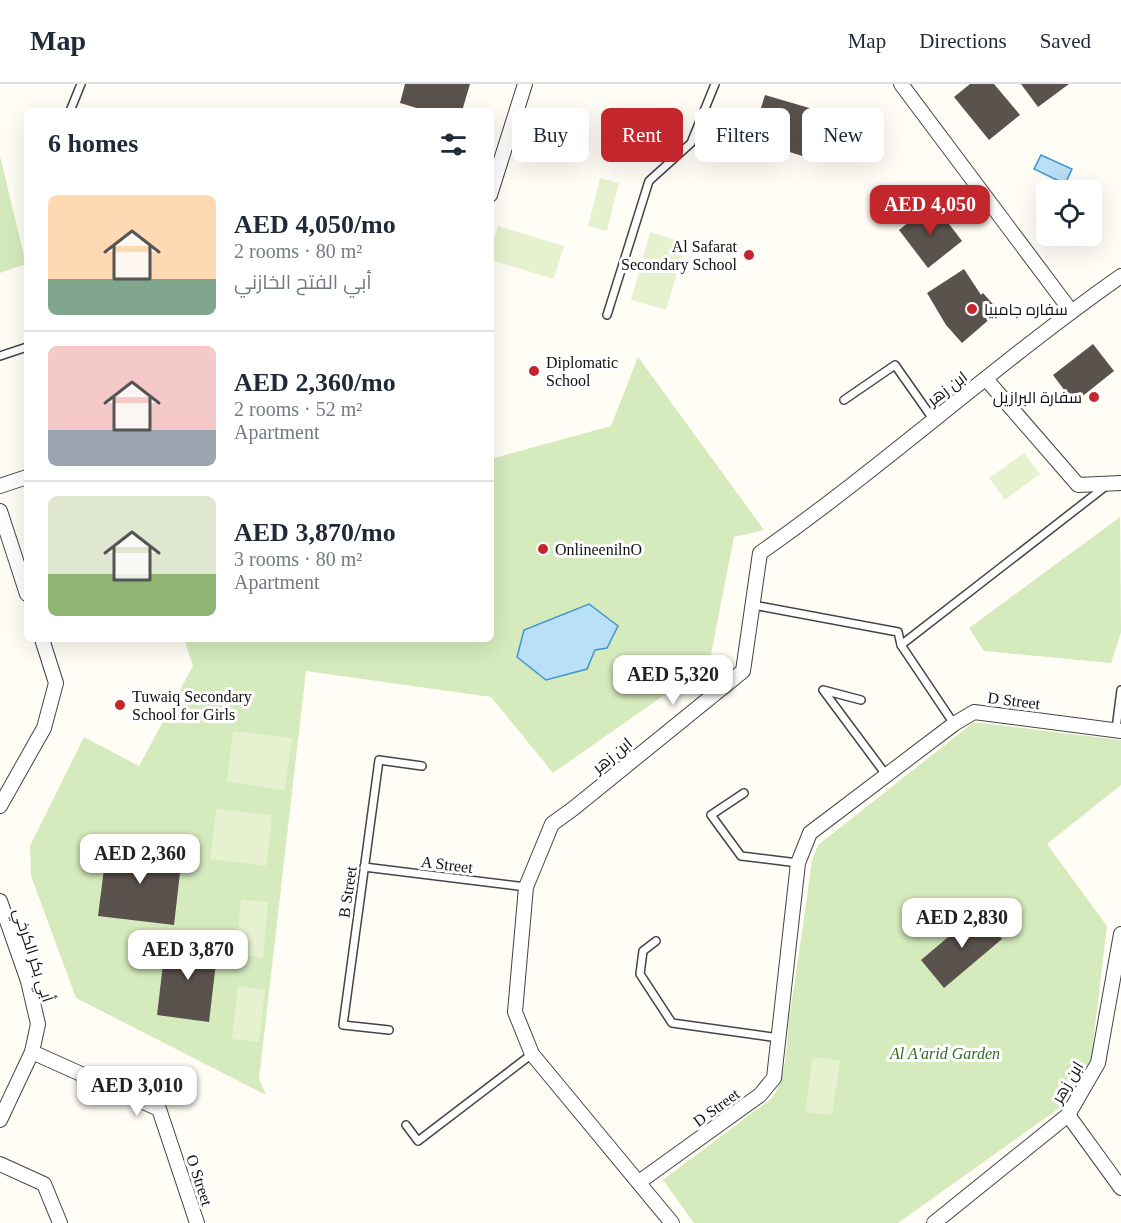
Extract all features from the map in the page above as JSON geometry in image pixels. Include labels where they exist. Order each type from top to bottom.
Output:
[{"type":"street","points":[[494,182],[525,84]]},
{"type":"street","points":[[901,84],[1071,311]]},
{"type":"street","name":"ابن زهر","points":[[672,1223],[532,1054],[515,1012],[526,887],[552,824],[743,671],[760,553],[811,518],[1071,311],[1121,276]]},
{"type":"street","points":[[986,379],[1078,485],[1116,483]]},
{"type":"street","points":[[0,486],[24,478]]},
{"type":"street","points":[[0,511],[24,585]]},
{"type":"street","points":[[0,806],[44,728],[56,683],[43,642]]},
{"type":"street","name":"D Street","points":[[639,1182],[760,1095],[774,1078],[798,863],[810,833],[954,724],[974,712],[1119,730]]},
{"type":"street","name":"أبي بكر الكرخي","points":[[0,906],[28,981],[38,1024],[32,1052],[0,1120]]},
{"type":"street","name":"ابن زهر","points":[[934,1223],[1068,1115],[1098,1063],[1121,934]]},
{"type":"street","name":"O Street","points":[[32,1052],[159,1109],[197,1223]]},
{"type":"street","points":[[1068,1115],[1121,1188]]},
{"type":"street","points":[[0,1164],[44,1184],[60,1223]]},
{"type":"lane","points":[[70,108],[81,84]]},
{"type":"lane","points":[[608,315],[649,181],[691,143],[716,84]]},
{"type":"lane","points":[[0,357],[24,347]]},
{"type":"lane","points":[[844,400],[895,365],[933,419]]},
{"type":"lane","points":[[901,645],[1116,483]]},
{"type":"lane","points":[[753,605],[898,632],[901,645],[954,724]]},
{"type":"lane","points":[[861,700],[823,690],[887,776]]},
{"type":"lane","points":[[1119,730],[1121,690]]},
{"type":"lane","name":"B Street","points":[[389,1030],[343,1024],[379,760],[422,766]]},
{"type":"lane","points":[[744,793],[711,815],[741,856],[798,863]]},
{"type":"lane","name":"A Street","points":[[364,867],[526,887]]},
{"type":"lane","points":[[656,941],[643,951],[640,974],[672,1023],[779,1038]]},
{"type":"lane","points":[[406,1125],[418,1141],[532,1054]]},
{"type":"green space","points":[[0,156],[24,256],[24,265],[0,273]]},
{"type":"green space","points":[[600,178],[619,183],[607,231],[588,226]]},
{"type":"green space","points":[[498,226],[564,246],[554,279],[494,261],[494,240]]},
{"type":"green space","points":[[650,232],[686,243],[666,310],[631,300]]},
{"type":"green space","points":[[638,357],[764,530],[734,537],[711,654],[697,672],[553,773],[491,697],[306,671],[259,1079],[266,1095],[76,998],[31,876],[30,846],[84,737],[139,766],[193,666],[185,642],[494,642],[494,458],[611,426]]},
{"type":"green space","points":[[1024,453],[1040,474],[1005,500],[989,478]]},
{"type":"green space","points":[[1120,517],[1121,632],[1111,663],[984,651],[969,628]]},
{"type":"green space","name":"Al A'arid Garden","points":[[974,722],[1121,740],[1121,785],[1047,844],[1107,926],[1091,1060],[1068,1102],[898,1223],[694,1223],[663,1180],[772,1098],[777,1088],[786,1056],[790,1012],[812,860],[818,845]]},
{"type":"green space","points":[[233,731],[292,738],[285,790],[227,782]]},
{"type":"green space","points":[[216,809],[272,815],[266,866],[210,859]]},
{"type":"green space","points":[[241,900],[268,902],[263,957],[236,955]]},
{"type":"green space","points":[[238,986],[265,990],[259,1042],[232,1039]]},
{"type":"green space","points":[[813,1057],[840,1061],[832,1115],[805,1112]]},
{"type":"water","points":[[1041,155],[1072,169],[1067,180],[1057,180],[1034,169]]},
{"type":"water","points":[[589,604],[618,626],[607,648],[595,650],[587,669],[546,680],[517,657],[524,630]]},
{"type":"building","points":[[405,84],[470,84],[463,108],[417,108],[400,103]]},
{"type":"building","points":[[970,84],[994,84],[1020,115],[989,140],[954,97]]},
{"type":"building","points":[[1021,84],[1069,84],[1038,107]]},
{"type":"building","points":[[765,95],[809,108],[802,108],[802,156],[790,152],[790,108],[761,108]]},
{"type":"building","points":[[933,203],[962,241],[928,268],[899,230]]},
{"type":"building","points":[[964,269],[981,295],[983,293],[999,311],[962,343],[946,325],[927,293]]},
{"type":"building","points":[[1093,344],[1114,371],[1074,403],[1053,375]]},
{"type":"building","points":[[107,845],[182,855],[174,925],[98,916]]},
{"type":"building","points":[[979,911],[1002,939],[944,988],[921,960]]},
{"type":"building","points":[[166,939],[218,946],[209,1022],[157,1015]]},
{"type":"place","name":"Al Safarat Secondary School","points":[[749,255]]},
{"type":"place","name":"سفاره جامبيا","points":[[972,309]]},
{"type":"place","name":"Diplomatic School","points":[[534,371]]},
{"type":"place","name":"سفارة البرازيل","points":[[1094,397]]},
{"type":"place","name":"OnlineenilnO","points":[[543,549]]},
{"type":"place","name":"Tuwaiq Secondary School for Girls","points":[[120,705]]}]
